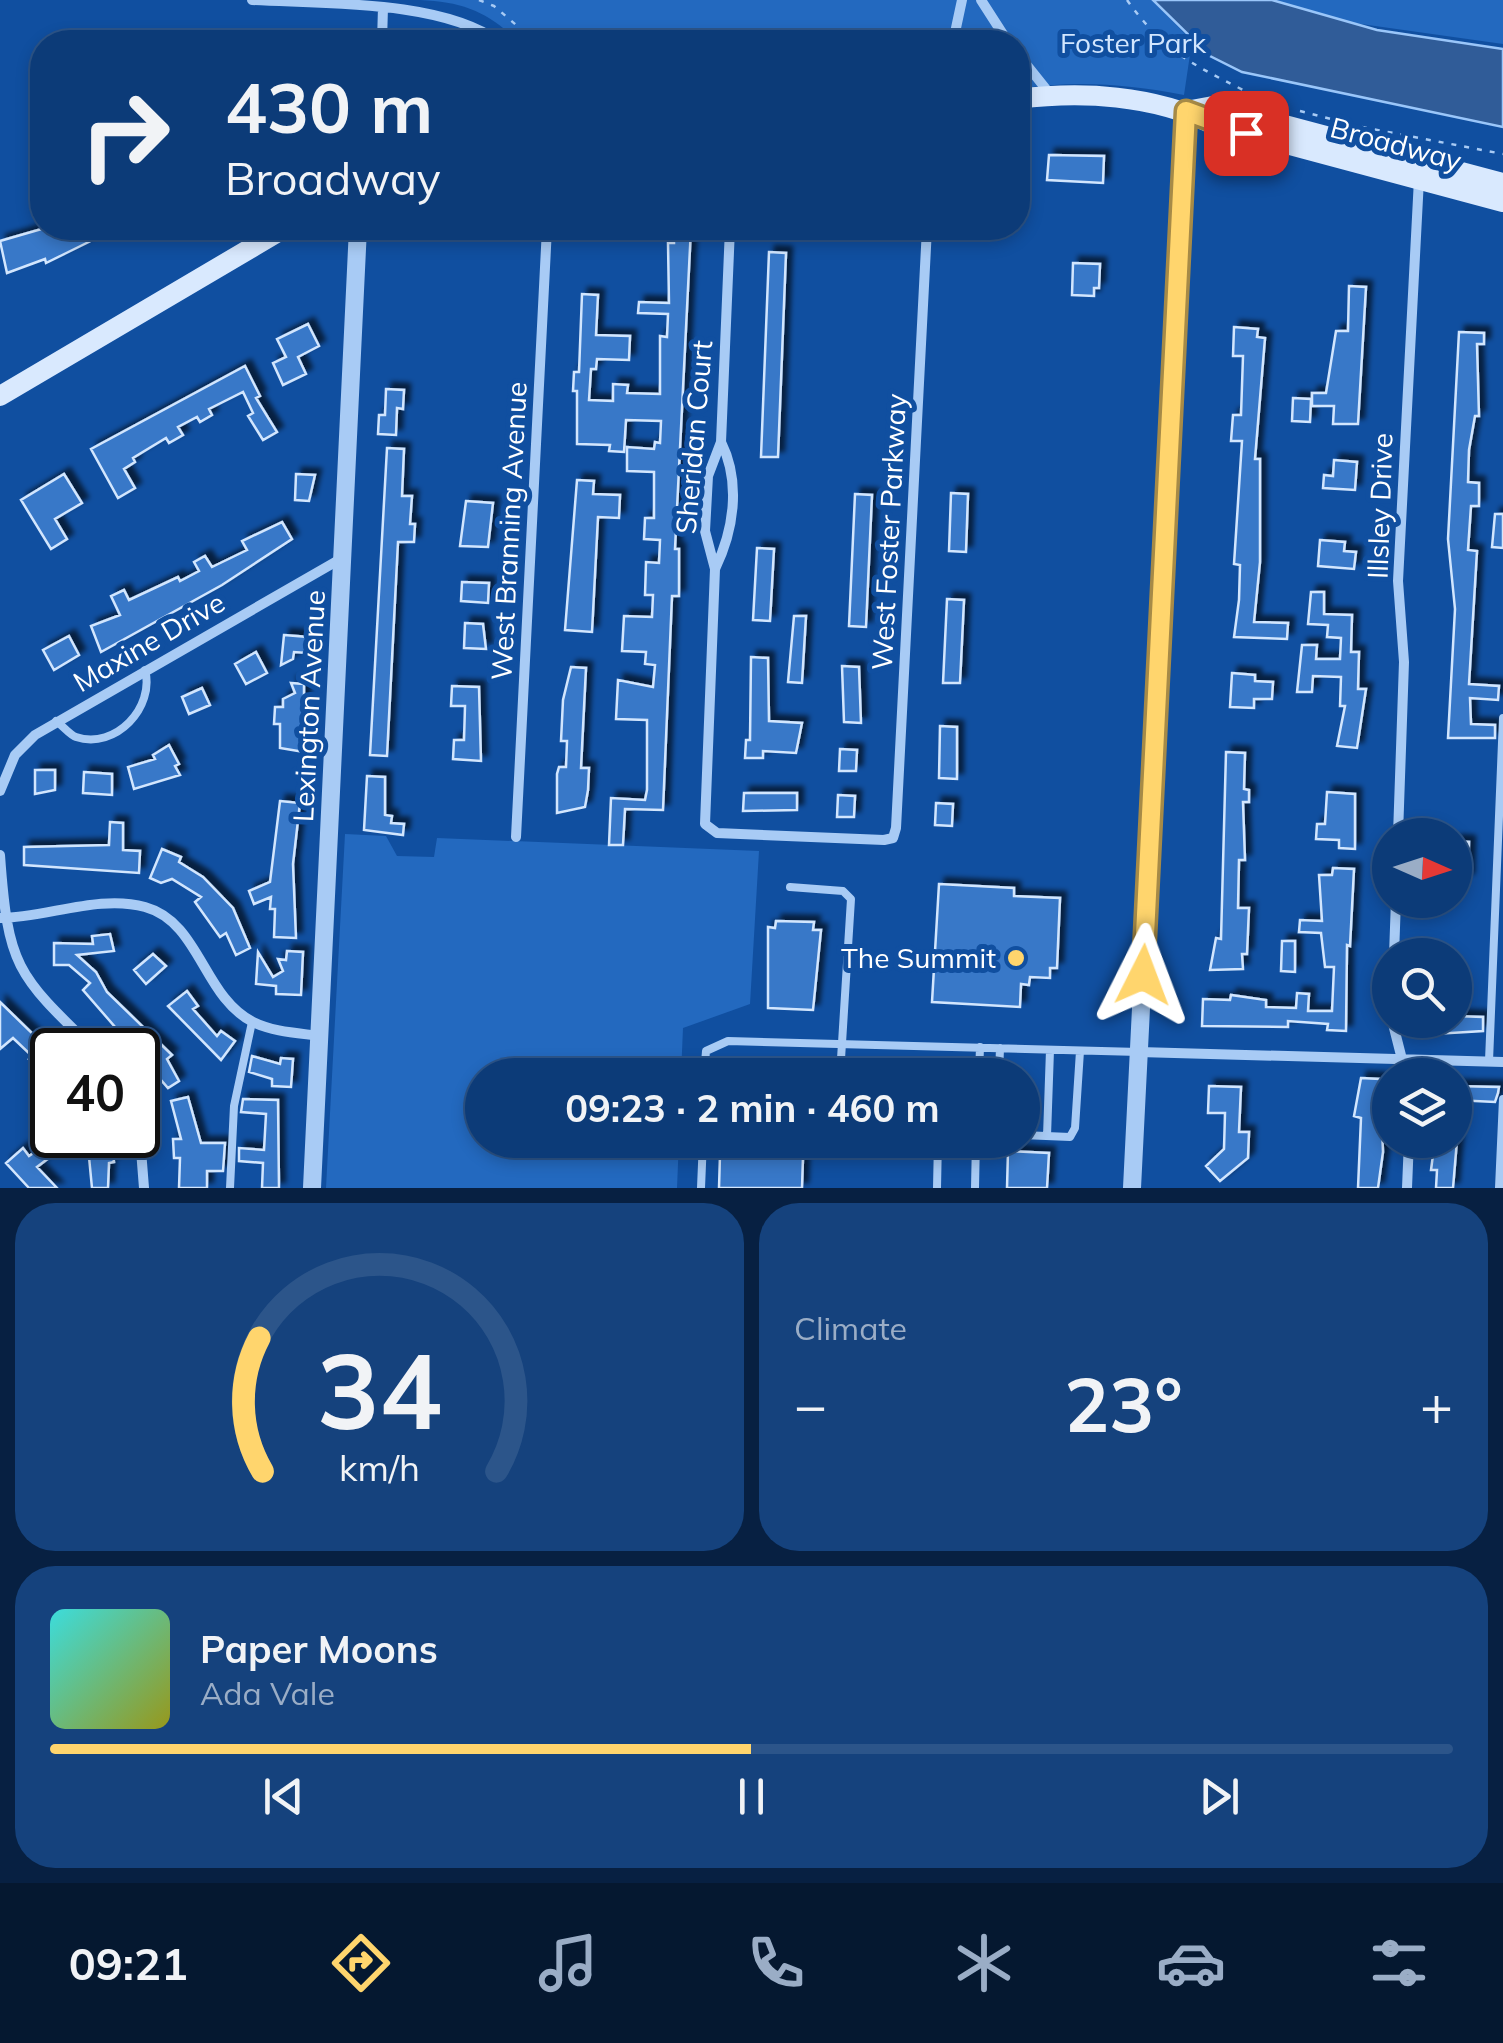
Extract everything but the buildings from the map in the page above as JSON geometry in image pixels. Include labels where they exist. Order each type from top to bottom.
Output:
[{"type":"main road","points":[[1030,98],[1112,96],[1186,111]]},
{"type":"main road","name":"Broadway","points":[[1186,111],[1213,106],[1503,184]]},
{"type":"main road","name":"Broadway","points":[[1186,111],[1212,124],[1503,202]]},
{"type":"main road","points":[[0,396],[266,240]]},
{"type":"street","points":[[252,0],[383,6],[455,19],[481,30]]},
{"type":"street","points":[[956,30],[962,0]]},
{"type":"street","points":[[980,0],[1000,30]]},
{"type":"street","points":[[382,30],[383,6]]},
{"type":"street","points":[[1030,69],[1051,95]]},
{"type":"street","points":[[1132,1188],[1186,111]]},
{"type":"street","name":"Illsley Drive","points":[[1398,818],[1397,762],[1404,662],[1398,580],[1419,178]]},
{"type":"street","name":"Lexington Avenue","points":[[312,1188],[357,240]]},
{"type":"street","name":"West Branning Avenue","points":[[516,838],[546,240]]},
{"type":"street","name":"Sheridan Court","points":[[707,827],[703,814],[714,569],[705,531],[708,476],[721,442],[729,240]]},
{"type":"street","name":"West Foster Parkway","points":[[707,827],[717,833],[893,838],[926,240]]},
{"type":"street","points":[[714,569],[730,532],[732,475],[721,442]]},
{"type":"street","name":"Maxine Drive","points":[[0,790],[15,755],[56,721],[344,556]]},
{"type":"street","points":[[0,855],[2,918],[18,966],[29,984],[73,1028]]},
{"type":"street","points":[[2,918],[116,905],[159,912],[185,936],[228,1004],[252,1022],[320,1036]]},
{"type":"street","points":[[1139,1052],[1372,1058]]},
{"type":"street","points":[[1472,1061],[1503,1062]]},
{"type":"street","points":[[142,1158],[144,1188]]},
{"type":"street","points":[[1407,1188],[1408,1158]]},
{"type":"lane","points":[[56,721],[76,737],[108,736],[133,721],[144,703],[150,685],[146,670]]},
{"type":"lane","points":[[1489,1061],[1503,718]]},
{"type":"lane","points":[[790,886],[844,891],[851,899],[841,1058]]},
{"type":"lane","points":[[230,1188],[234,1106],[252,1022]]},
{"type":"lane","points":[[705,1058],[706,1051],[728,1041],[1139,1052]]},
{"type":"lane","points":[[980,1047],[980,1058]]},
{"type":"lane","points":[[1000,1048],[1000,1058]]},
{"type":"lane","points":[[1046,1136],[1050,1050]]},
{"type":"lane","points":[[1040,1136],[1070,1137],[1076,1128],[1080,1051]]},
{"type":"lane","points":[[1499,1188],[1503,1099]]},
{"type":"lane","points":[[701,1188],[702,1158]]},
{"type":"lane","points":[[937,1188],[938,1158]]},
{"type":"lane","points":[[975,1188],[976,1158]]},
{"type":"path","points":[[479,0],[494,6],[522,30]]},
{"type":"path","points":[[494,6],[501,0]]},
{"type":"path","points":[[1127,0],[1161,44],[1230,88],[1273,106]]},
{"type":"path","points":[[1289,109],[1321,114],[1342,124]]},
{"type":"path","points":[[1359,126],[1503,154]]},
{"type":"green space","name":"Foster Park","points":[[420,0],[1152,0],[1192,41],[1184,95],[1101,85],[1030,88],[1030,30],[505,30],[474,10]]},
{"type":"green space","points":[[1254,0],[1503,0],[1503,44],[1276,12]]},
{"type":"green space","points":[[345,834],[386,836],[397,856],[434,857],[437,838],[759,851],[750,1004],[683,1028],[682,1058],[465,1058],[465,1158],[678,1158],[677,1188],[326,1188]]},
{"type":"shaded area","points":[[1153,0],[1272,0],[1377,30],[1503,49],[1503,127],[1242,72],[1210,56]]},
{"type":"place","name":"The Summit","points":[[1016,958]]},
{"type":"route","points":[[1143,975],[1186,111],[1212,124],[1246,133]]}]
